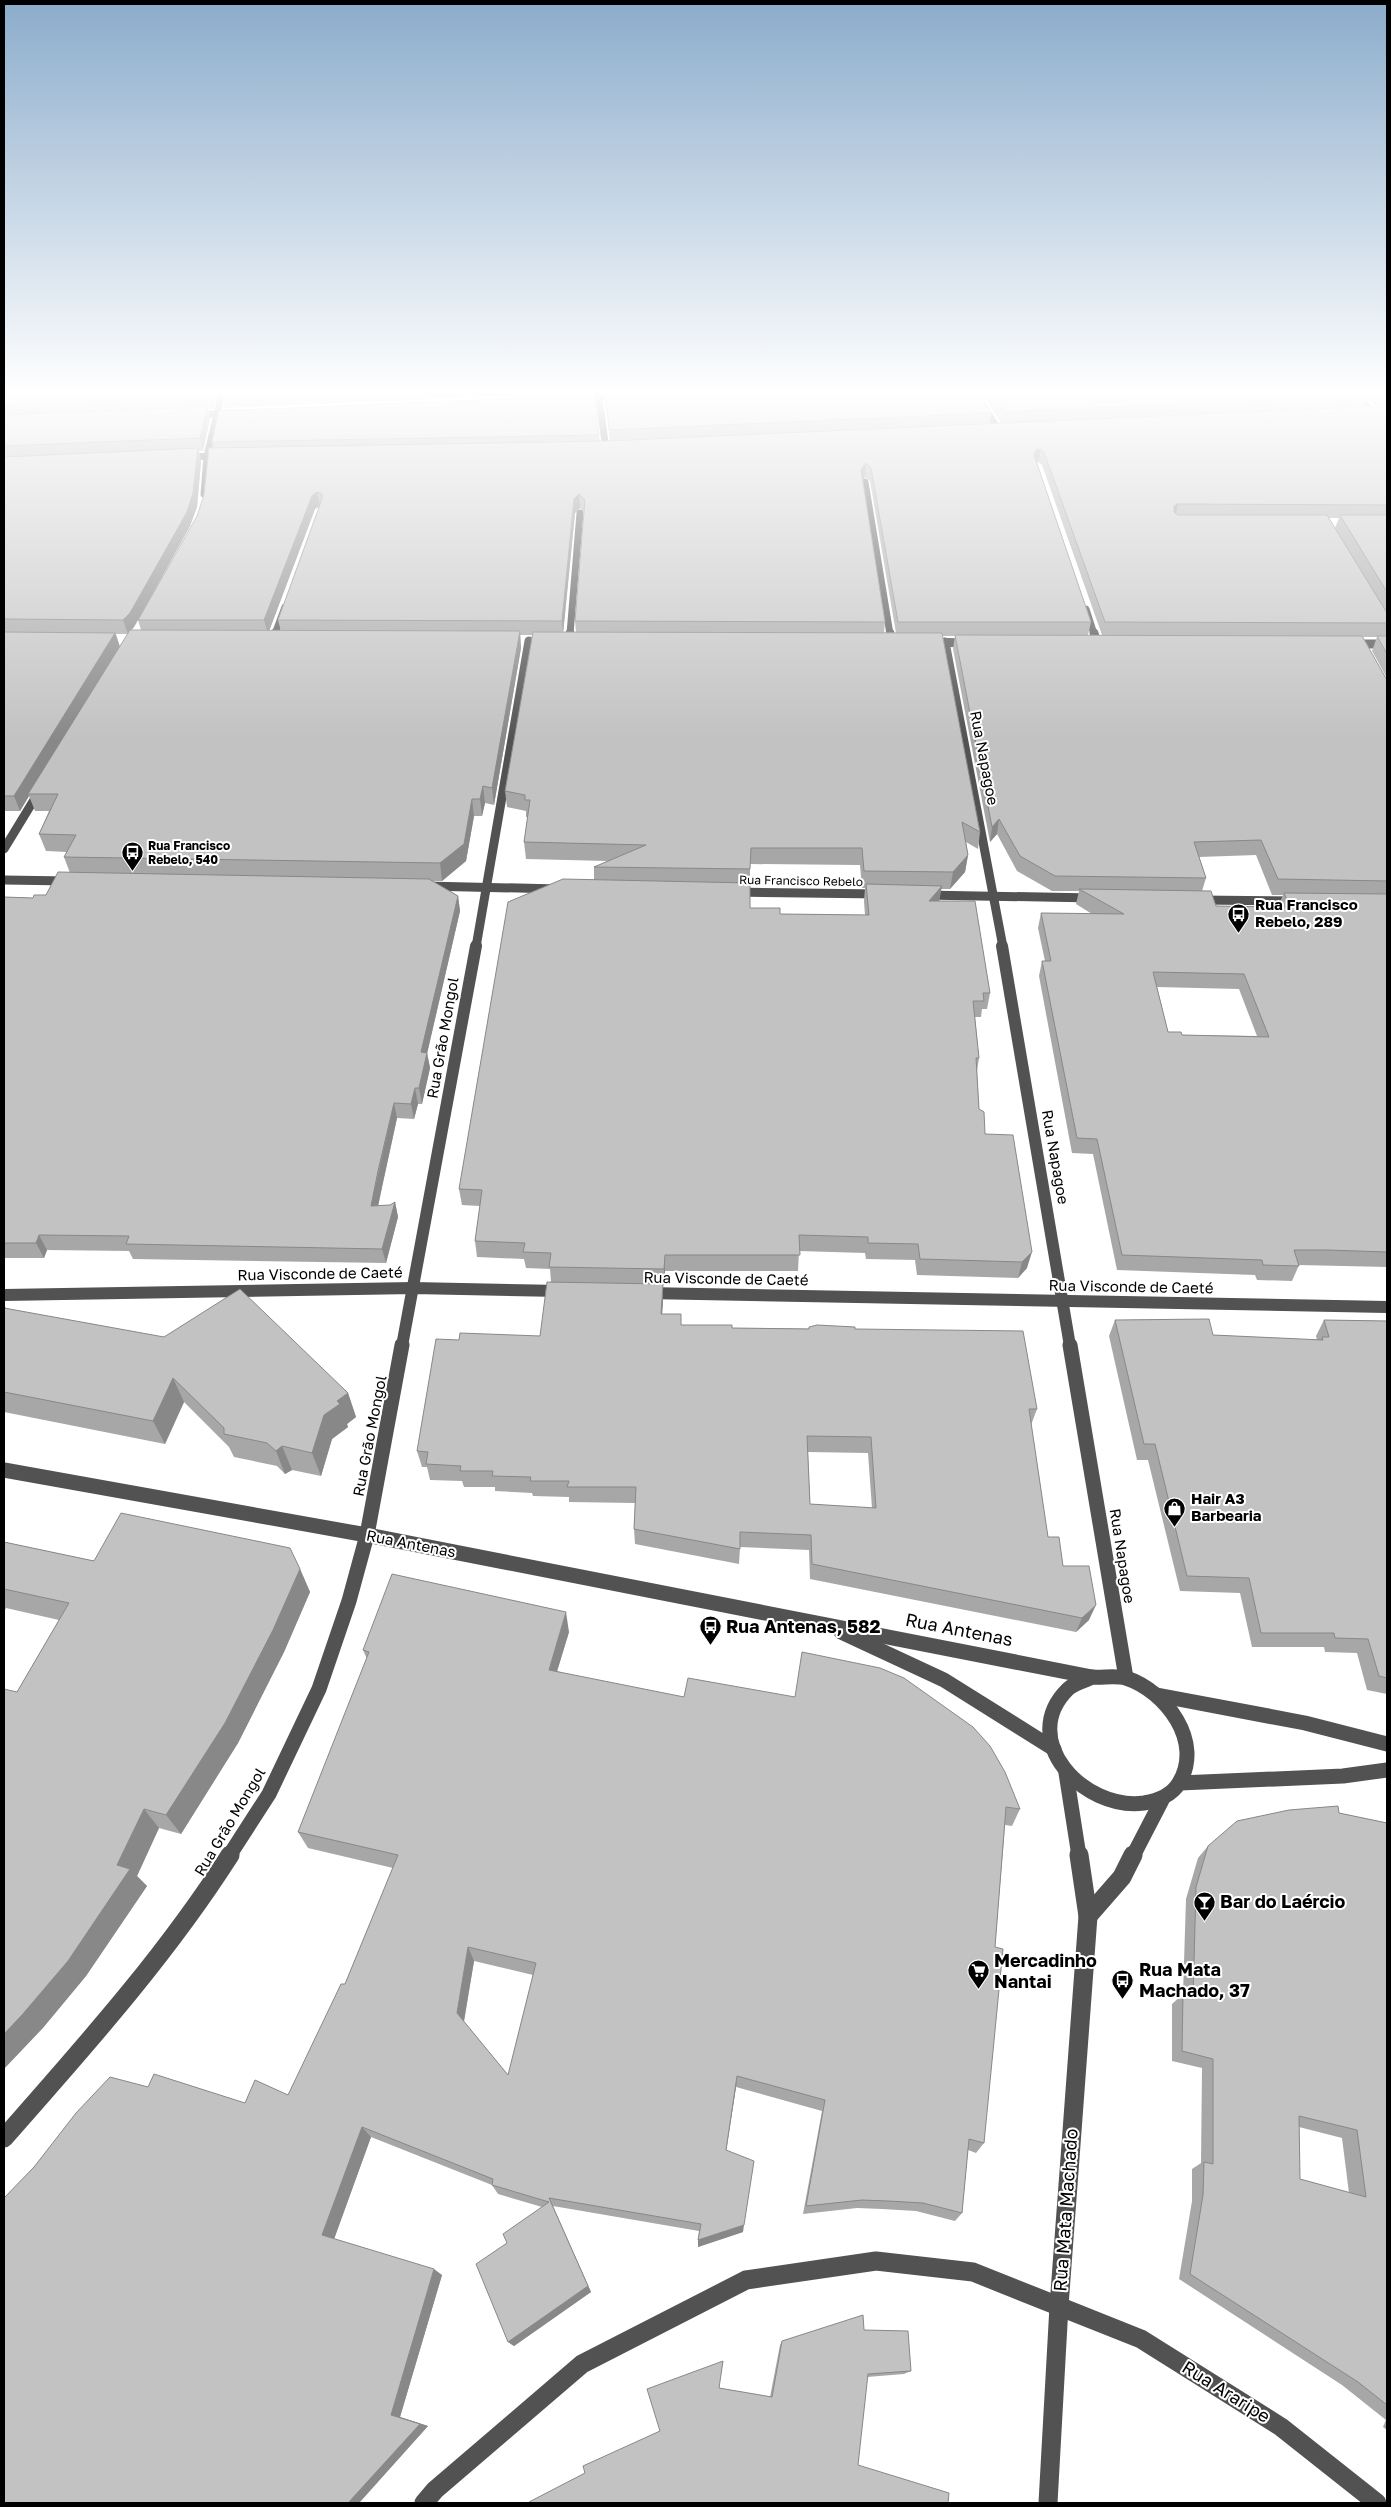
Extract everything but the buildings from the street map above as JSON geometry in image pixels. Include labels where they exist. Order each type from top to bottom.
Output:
[{"type":"street","points":[[870,506],[896,642],[882,642]]},
{"type":"street","points":[[579,641],[565,641],[580,513]]},
{"type":"street","points":[[273,640],[289,596]]},
{"type":"street","points":[[1082,596],[1097,643]]},
{"type":"street","points":[[264,640],[283,640]]},
{"type":"street","name":"Rua Grão Mongol","points":[[4,2138],[98,2031],[200,1902],[269,1794],[318,1689],[349,1601],[367,1535],[487,887],[528,641]]},
{"type":"street","points":[[918,642],[983,643]]},
{"type":"street","name":"Rua Napagoe","points":[[945,642],[994,896],[1126,1678]]},
{"type":"street","points":[[1088,643],[1107,643]]},
{"type":"street","points":[[1342,644],[1363,648],[1387,644]]},
{"type":"street","points":[[4,849],[45,782]]},
{"type":"street","points":[[4,880],[83,881]]},
{"type":"street","points":[[418,886],[566,889]]},
{"type":"street","name":"Rua Francisco Rebelo","points":[[726,892],[895,895]]},
{"type":"street","points":[[915,895],[1104,898]]},
{"type":"street","points":[[1184,900],[1302,902]]},
{"type":"street","name":"Rua Visconde de Caeté","points":[[4,1295],[413,1288],[571,1292]]},
{"type":"street","name":"Rua Visconde de Caeté","points":[[630,1293],[1387,1307]]},
{"type":"street","name":"Rua Antenas","points":[[4,1470],[367,1535],[1092,1677]]},
{"type":"street","name":"Rua Antenas","points":[[818,1622],[944,1680],[998,1712],[1054,1749]]},
{"type":"street","points":[[1162,1800],[1141,1806],[1116,1806],[1088,1793],[1066,1773],[1054,1749],[1050,1728],[1056,1706],[1069,1688],[1092,1677],[1126,1678],[1157,1695],[1305,1723],[1387,1744]]},
{"type":"street","points":[[1088,1916],[1130,1864],[1162,1800],[1180,1783],[1188,1757],[1184,1731],[1157,1695]]},
{"type":"street","points":[[1180,1783],[1343,1776],[1387,1770]]},
{"type":"street","name":"Rua Mata Machado","points":[[1048,2503],[1059,2306],[1088,1916],[1066,1773]]},
{"type":"street","name":"Rua Araripe","points":[[424,2503],[435,2490],[582,2364],[746,2280],[876,2261],[972,2272],[1141,2339],[1281,2427],[1377,2503]]},
{"type":"place","name":"Rua Francisco Rebelo, 540","points":[[132,872]]},
{"type":"place","name":"Rua Francisco Rebelo, 289","points":[[1239,933]]},
{"type":"place","name":"Hair A3 Barbearia","points":[[1175,1527]]},
{"type":"place","name":"Rua Antenas, 582","points":[[710,1646]]},
{"type":"place","name":"Bar do Laércio","points":[[1204,1921]]},
{"type":"place","name":"Mercadinho Nantai","points":[[978,1990]]},
{"type":"place","name":"Rua Mata Machado, 37","points":[[1123,1999]]}]
